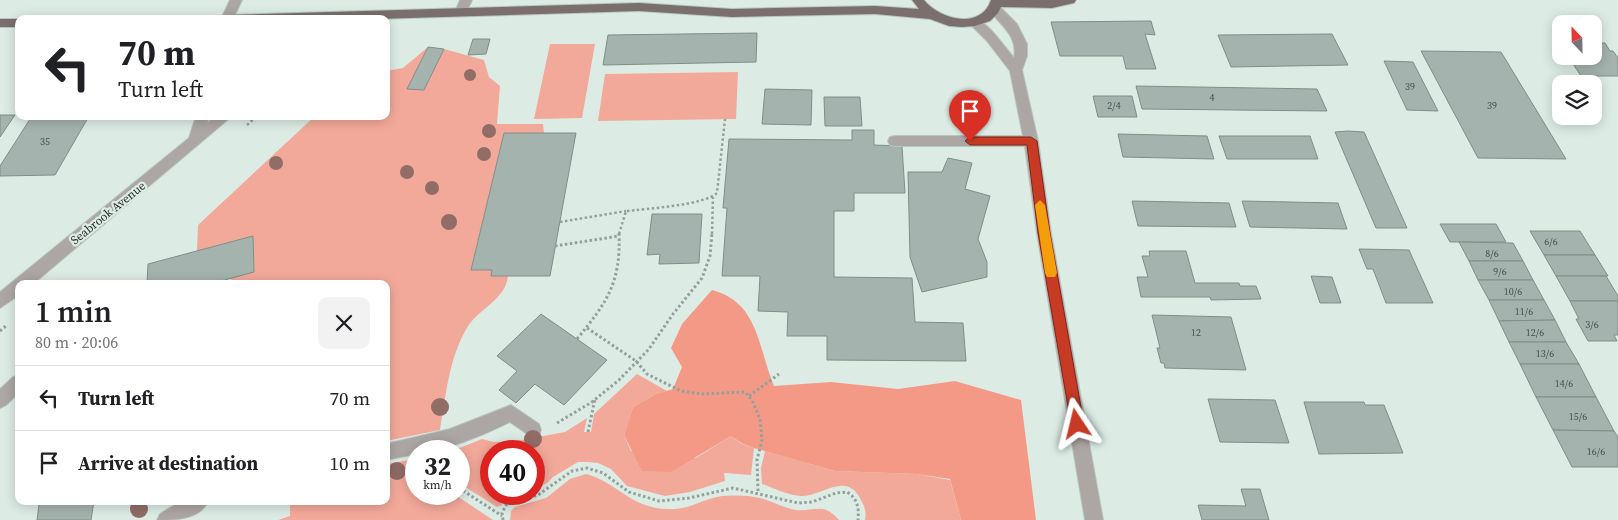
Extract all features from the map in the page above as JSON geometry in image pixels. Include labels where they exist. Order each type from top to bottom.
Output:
[{"type":"main road","points":[[360,15],[463,6],[640,3],[690,0]]},
{"type":"main road","points":[[918,0],[921,7],[930,16]]},
{"type":"main road","points":[[640,3],[732,13],[875,10],[911,12],[956,23],[974,22],[986,17],[996,4],[1052,4],[1070,0]]},
{"type":"main road","points":[[0,23],[15,23]]},
{"type":"street","points":[[228,15],[236,0]]},
{"type":"street","points":[[996,4],[1016,31],[1021,50],[1016,70],[1031,141],[1044,233],[1094,520]]},
{"type":"street","points":[[974,22],[991,38],[1016,70]]},
{"type":"street","points":[[194,142],[202,120]]},
{"type":"street","name":"Seabrook Avenue","points":[[27,280],[221,120]]},
{"type":"street","points":[[894,141],[1031,141]]},
{"type":"street","points":[[0,302],[15,289]]},
{"type":"street","points":[[0,400],[15,386]]},
{"type":"street","points":[[390,451],[438,442],[481,428],[511,413],[533,430]]},
{"type":"street","points":[[166,520],[192,505]]},
{"type":"path","points":[[560,222],[689,203],[713,197],[717,193],[725,119]]},
{"type":"path","points":[[533,430],[565,420],[595,399],[649,349],[705,272],[712,236],[713,197]]},
{"type":"path","points":[[577,339],[604,307],[617,275],[620,254],[619,236],[626,211]]},
{"type":"path","points":[[555,246],[619,236]]},
{"type":"path","points":[[587,328],[636,362],[647,374],[681,391],[701,394],[745,392],[752,400],[760,419],[762,440],[757,460],[758,491]]},
{"type":"path","points":[[749,396],[779,374]]},
{"type":"path","points":[[588,432],[595,399]]},
{"type":"path","points":[[470,496],[503,518],[506,505],[511,501],[538,495],[550,488],[566,474],[588,468],[600,470],[627,490],[656,500],[679,501],[730,488],[758,491],[792,502],[806,504],[817,502],[828,495],[847,492],[859,507],[858,520]]},
{"type":"shaded area","points":[[550,44],[595,44],[582,118],[534,119]]},
{"type":"shaded area","points":[[428,47],[407,89],[424,90],[444,49],[484,60],[489,77],[500,86],[497,124],[543,124],[544,133],[504,133],[471,270],[492,270],[491,276],[508,276],[502,291],[468,326],[456,350],[449,377],[440,430],[390,440],[390,280],[231,280],[231,278],[254,272],[253,236],[197,251],[198,225],[311,120],[390,120],[390,70],[403,68]]},
{"type":"shaded area","points":[[738,72],[736,119],[598,121],[605,74]]},
{"type":"shaded area","points":[[712,290],[728,296],[748,316],[755,328],[774,386],[831,382],[898,389],[955,381],[1021,400],[1036,520],[961,520],[950,479],[917,474],[835,471],[754,448],[743,444],[731,436],[671,472],[642,471],[624,435],[633,407],[656,394],[673,389],[682,367],[671,348],[682,324]]},
{"type":"shaded area","points":[[637,374],[667,391],[656,394],[633,407],[624,435],[631,451],[696,458],[731,436],[742,444],[754,448],[751,475],[724,473],[725,481],[690,492],[665,496],[627,486],[611,469],[598,463],[578,462],[545,484],[545,440],[522,440],[565,432],[587,418],[584,432],[591,432],[594,414]]},
{"type":"shaded area","points":[[482,439],[486,440],[480,440],[480,496],[470,490],[470,444]]},
{"type":"shaded area","points":[[765,451],[835,471],[917,474],[950,480],[961,520],[865,520],[864,506],[860,498],[854,490],[847,486],[833,487],[800,496],[785,493],[762,484],[761,468]]},
{"type":"shaded area","points":[[405,461],[405,505],[470,505],[493,520],[278,520],[290,516],[290,505],[390,505],[390,463]]},
{"type":"shaded area","points":[[586,474],[598,478],[636,501],[647,506],[659,508],[680,509],[722,496],[736,495],[760,498],[796,510],[823,509],[832,513],[839,520],[510,520],[511,511],[515,507],[522,505],[545,505],[545,498],[570,479]]},
{"type":"building","points":[[1151,21],[1155,35],[1145,34],[1156,69],[1126,69],[1123,56],[1060,56],[1051,22]]},
{"type":"building","points":[[757,33],[756,62],[603,65],[608,35]]},
{"type":"building","points":[[1332,34],[1348,65],[1231,67],[1218,35]]},
{"type":"building","points":[[473,39],[490,39],[486,54],[468,55]]},
{"type":"building","points":[[1602,43],[1605,43],[1618,58],[1618,76],[1580,75],[1574,65],[1602,65]]},
{"type":"building","points":[[428,47],[444,49],[424,90],[407,89]]},
{"type":"building","points":[[1421,51],[1501,52],[1566,159],[1478,158]]},
{"type":"building","points":[[1384,61],[1413,62],[1438,111],[1407,110]]},
{"type":"building","points":[[1136,86],[1317,89],[1327,111],[1142,109]]},
{"type":"building","points":[[765,89],[812,90],[811,125],[762,124]]},
{"type":"building","points":[[1093,96],[1132,96],[1137,117],[1098,117]]},
{"type":"building","points":[[824,97],[860,97],[862,126],[825,126]]},
{"type":"building","points":[[0,115],[15,115],[0,137]]},
{"type":"building","points":[[29,120],[87,120],[55,175],[0,176],[0,166]]},
{"type":"building","points":[[852,130],[874,130],[874,145],[902,146],[905,193],[854,193],[854,211],[834,211],[834,277],[912,278],[915,322],[963,323],[966,361],[827,360],[827,336],[787,336],[788,312],[758,311],[760,276],[722,276],[727,208],[723,208],[729,139],[852,140]]},
{"type":"building","points":[[1335,132],[1364,132],[1407,228],[1376,228]]},
{"type":"building","points":[[504,133],[576,133],[550,276],[491,276],[492,270],[471,270]]},
{"type":"building","points":[[1118,134],[1207,136],[1214,159],[1123,157]]},
{"type":"building","points":[[1219,136],[1310,136],[1318,159],[1227,159]]},
{"type":"building","points":[[948,158],[972,163],[965,189],[990,196],[978,239],[987,262],[987,277],[922,292],[910,257],[908,172],[942,172]]},
{"type":"building","points":[[1132,201],[1229,203],[1236,227],[1138,226]]},
{"type":"building","points":[[1242,201],[1338,203],[1347,229],[1250,227]]},
{"type":"building","points":[[652,214],[702,214],[699,263],[659,264],[660,254],[647,255]]},
{"type":"building","points":[[1440,224],[1496,224],[1506,242],[1450,242]]},
{"type":"building","points":[[1530,231],[1580,231],[1595,255],[1544,255]]},
{"type":"building","points":[[253,236],[254,272],[225,280],[147,280],[148,264]]},
{"type":"building","points":[[1459,242],[1513,243],[1523,261],[1469,261]]},
{"type":"building","points":[[1359,249],[1409,250],[1433,303],[1386,303],[1373,269],[1367,269]]},
{"type":"building","points":[[1149,251],[1186,251],[1195,283],[1239,283],[1240,286],[1256,286],[1261,299],[1211,300],[1210,297],[1141,297],[1137,277],[1148,277],[1142,256],[1150,256]]},
{"type":"building","points":[[1544,255],[1595,255],[1608,276],[1556,276]]},
{"type":"building","points":[[1469,261],[1523,261],[1533,280],[1478,280]]},
{"type":"building","points":[[1311,276],[1332,277],[1341,303],[1320,303]]},
{"type":"building","points":[[1556,276],[1606,276],[1618,296],[1618,301],[1570,301]]},
{"type":"building","points":[[1478,280],[1533,280],[1544,300],[1489,300]]},
{"type":"building","points":[[1489,300],[1544,300],[1555,320],[1499,321]]},
{"type":"building","points":[[1570,301],[1618,301],[1618,335],[1614,335],[1617,341],[1588,341],[1576,319],[1579,319]]},
{"type":"building","points":[[541,314],[607,360],[564,405],[535,384],[516,403],[499,390],[517,371],[497,356]]},
{"type":"building","points":[[1152,315],[1231,317],[1246,370],[1165,368],[1164,363],[1161,363],[1157,348],[1160,348]]},
{"type":"building","points":[[1555,320],[1566,342],[1509,342],[1499,321]]},
{"type":"building","points":[[1509,342],[1566,342],[1579,364],[1520,364]]},
{"type":"building","points":[[1520,364],[1579,364],[1596,397],[1536,397]]},
{"type":"building","points":[[1536,397],[1596,397],[1614,431],[1553,430]]},
{"type":"building","points":[[1208,399],[1275,400],[1289,443],[1220,442]]},
{"type":"building","points":[[1304,402],[1364,402],[1365,405],[1384,405],[1403,453],[1319,454]]},
{"type":"building","points":[[1553,430],[1614,431],[1618,437],[1618,467],[1572,467]]},
{"type":"building","points":[[1241,489],[1260,489],[1269,520],[1202,520],[1198,505],[1246,506]]},
{"type":"building","points":[[39,505],[93,505],[91,520],[37,520]]},
{"type":"slow traffic","points":[[1040,205],[1051,273]]},
{"type":"route","points":[[970,141],[1031,141],[1044,233],[1077,424]]}]
